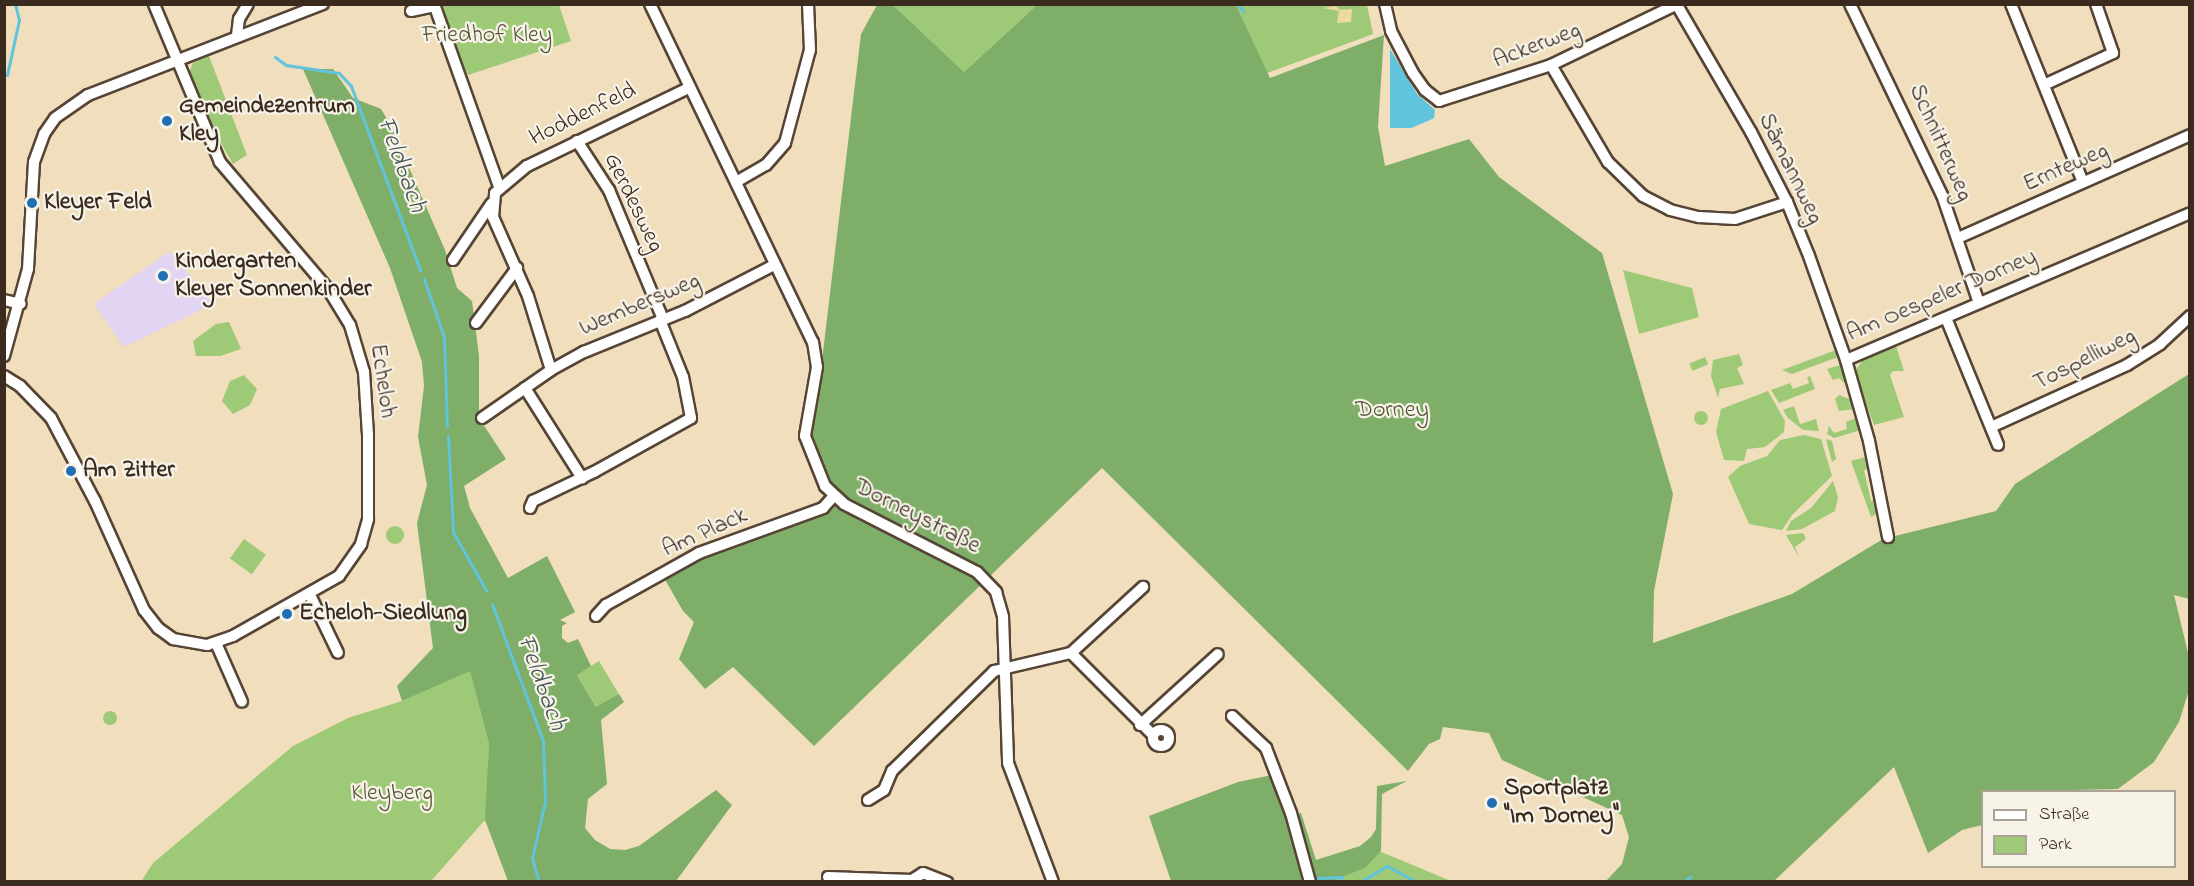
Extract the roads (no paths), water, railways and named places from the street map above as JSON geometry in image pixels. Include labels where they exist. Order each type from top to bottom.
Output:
[{"type":"street","name":"Echeloh","points":[[4,376],[27,393],[58,429],[152,621],[185,643],[216,643],[310,595],[339,576],[361,544],[369,519],[368,435],[358,348],[350,325],[328,289],[220,162],[154,4]]},
{"type":"street","points":[[237,35],[239,19],[249,4]]},
{"type":"street","points":[[4,356],[21,304],[28,269],[34,162],[44,134],[56,118],[88,95],[237,35],[323,4]]},
{"type":"street","name":"Dorneystraße","points":[[650,4],[816,354],[805,436],[833,497],[977,572],[989,582],[1002,607],[1008,763],[1053,882]]},
{"type":"street","points":[[736,182],[766,165],[785,143],[810,50],[808,4]]},
{"type":"street","name":"Ackerweg","points":[[1385,4],[1391,31],[1413,73],[1427,93],[1440,101],[1551,64],[1678,5]]},
{"type":"street","name":"Schnitterweg","points":[[1850,4],[1905,113],[1958,238],[1979,303]]},
{"type":"street","points":[[2011,4],[2046,84],[2083,182]]},
{"type":"street","points":[[2046,84],[2113,53],[2096,4]]},
{"type":"street","points":[[411,11],[434,5],[499,187],[492,204],[453,261]]},
{"type":"street","name":"Sämannweg","points":[[1678,5],[1787,202],[1846,360]]},
{"type":"street","points":[[1551,64],[1608,162],[1643,196],[1670,210],[1699,218],[1735,219],[1787,202]]},
{"type":"street","name":"Hoddenfeld","points":[[499,187],[527,166],[688,88]]},
{"type":"street","name":"Ernteweg","points":[[1958,238],[2190,135]]},
{"type":"street","name":"Gerdesweg","points":[[530,508],[533,501],[582,478],[691,418],[683,377],[609,190],[577,141]]},
{"type":"street","points":[[492,204],[493,217],[517,268],[551,370]]},
{"type":"street","name":"Am Oespeler Dorney","points":[[1888,537],[1881,489],[1846,360],[2190,213]]},
{"type":"street","name":"Wembersweg","points":[[482,418],[551,370],[608,340],[662,320],[774,265]]},
{"type":"street","points":[[476,323],[517,268]]},
{"type":"street","points":[[4,300],[21,304]]},
{"type":"street","name":"Tospelliweg","points":[[1990,427],[2127,365],[2160,344],[2190,316]]},
{"type":"street","points":[[1946,318],[1998,445]]},
{"type":"street","points":[[525,388],[582,478]]},
{"type":"street","name":"Am Plack","points":[[597,616],[606,605],[699,554],[823,508],[833,497]]},
{"type":"street","points":[[868,800],[884,790],[892,771],[994,671],[1003,671],[1071,653],[1143,587]]},
{"type":"street","points":[[310,595],[338,653]]},
{"type":"street","points":[[216,643],[242,702]]},
{"type":"street","points":[[1071,653],[1140,725],[1153,735]]},
{"type":"street","points":[[1140,725],[1218,654]]},
{"type":"street","points":[[1232,716],[1266,748],[1291,813],[1310,882]]},
{"type":"street","points":[[828,878],[912,880],[923,873],[947,882]]},
{"type":"water","points":[[1390,49],[1417,94],[1435,110],[1434,118],[1411,128],[1390,128]]},
{"type":"waterway","points":[[7,75],[19,20],[15,4]]},
{"type":"waterway","points":[[1238,4],[1243,11]]},
{"type":"waterway","name":"Feldbach","points":[[275,57],[286,65],[339,73],[351,86],[420,270]]},
{"type":"waterway","name":"Feldbach","points":[[424,279],[444,337],[447,426]]},
{"type":"waterway","name":"Feldbach","points":[[448,436],[453,532],[486,590]]},
{"type":"waterway","name":"Feldbach","points":[[492,604],[543,741],[545,802],[532,858],[539,882]]},
{"type":"waterway","points":[[1360,882],[1387,866],[1417,882]]},
{"type":"waterway","points":[[1316,878],[1342,877],[1342,882]]},
{"type":"waterway","points":[[1683,882],[1690,877]]},
{"type":"place","name":"Gemeindezentrum Kley","points":[[167,121]]},
{"type":"place","name":"Kleyer Feld","points":[[32,203]]},
{"type":"place","name":"Kindergarten Kleyer Sonnenkinder","points":[[163,276]]},
{"type":"place","name":"Am Zitter","points":[[71,471]]},
{"type":"place","name":"Echeloh-Siedlung","points":[[287,614]]},
{"type":"place","name":"Sportplatz \"Im Dorney\"","points":[[1492,803]]},
{"type":"park label","name":"Friedhof Kley","points":[[487,36]]},
{"type":"park label","name":"Dorney","points":[[1392,411]]},
{"type":"park label","name":"Kleyberg","points":[[392,794]]}]
